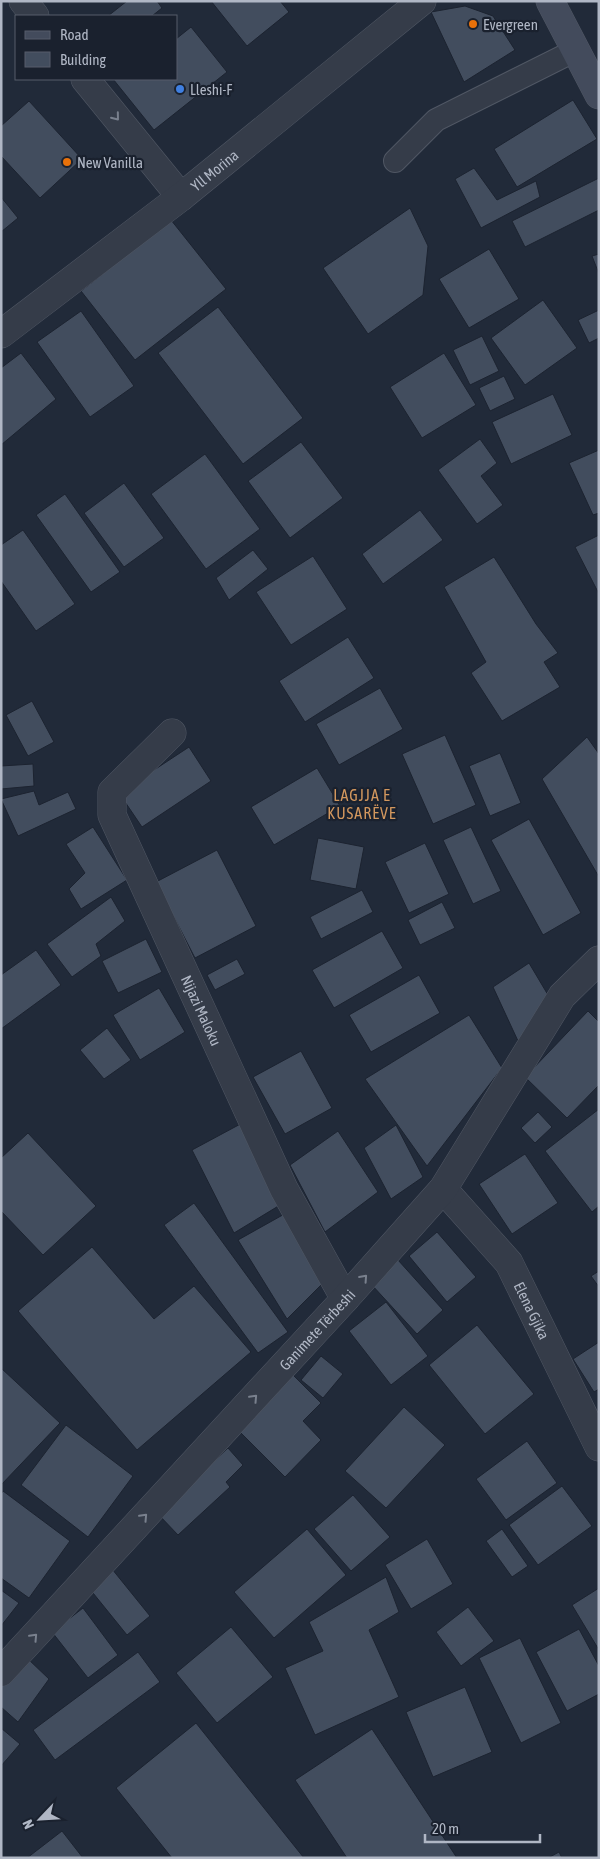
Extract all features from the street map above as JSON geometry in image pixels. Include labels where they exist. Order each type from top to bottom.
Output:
[{"type":"street","points":[[23,1],[34,15]]},
{"type":"street","name":"Yll Morina","points":[[1,334],[181,197],[422,1]]},
{"type":"street","points":[[550,1],[598,94]]},
{"type":"street","points":[[86,80],[181,197]]},
{"type":"street","name":"Nijazi Maloku","points":[[172,733],[112,792],[112,815],[284,1189],[345,1299]]},
{"type":"street","name":"Ganimete Tërbeshi","points":[[1,1672],[345,1299],[443,1189],[562,996],[599,960]]},
{"type":"street","name":"Elena Gjika","points":[[443,1189],[509,1263],[599,1447]]},
{"type":"lane","points":[[395,161],[436,120],[576,50]]},
{"type":"building","points":[[127,1],[157,1],[162,8],[153,15],[109,15]]},
{"type":"building","points":[[211,1],[280,1],[289,12],[247,46]]},
{"type":"building","points":[[465,6],[493,16],[515,50],[464,82],[431,12]]},
{"type":"building","points":[[191,27],[227,72],[154,130],[114,80],[178,80],[178,37]]},
{"type":"building","points":[[573,100],[597,139],[517,187],[494,149]]},
{"type":"building","points":[[29,101],[82,159],[40,198],[1,156],[1,126]]},
{"type":"building","points":[[474,168],[497,200],[536,181],[540,197],[481,228],[455,179]]},
{"type":"building","points":[[599,178],[599,210],[525,247],[512,221]]},
{"type":"building","points":[[1,197],[18,218],[1,232]]},
{"type":"building","points":[[410,208],[428,246],[423,295],[368,334],[323,268]]},
{"type":"building","points":[[171,220],[226,289],[135,360],[81,291]]},
{"type":"building","points":[[489,249],[519,299],[469,328],[439,279]]},
{"type":"building","points":[[599,254],[599,274],[592,256]]},
{"type":"building","points":[[543,300],[577,348],[525,385],[491,338]]},
{"type":"building","points":[[218,307],[303,418],[243,464],[158,353]]},
{"type":"building","points":[[599,310],[599,338],[589,343],[578,320]]},
{"type":"building","points":[[81,311],[134,386],[90,417],[37,342]]},
{"type":"building","points":[[482,336],[499,371],[470,385],[453,350]]},
{"type":"building","points":[[21,353],[56,399],[1,445],[1,368]]},
{"type":"building","points":[[444,353],[476,405],[422,438],[390,387]]},
{"type":"building","points":[[504,376],[515,399],[490,411],[479,388]]},
{"type":"building","points":[[553,394],[572,435],[511,464],[492,422]]},
{"type":"building","points":[[480,439],[497,463],[481,476],[503,505],[477,524],[438,470]]},
{"type":"building","points":[[301,442],[343,498],[290,538],[248,481]]},
{"type":"building","points":[[599,450],[599,513],[593,515],[569,463]]},
{"type":"building","points":[[205,454],[260,529],[206,569],[151,494]]},
{"type":"building","points":[[124,483],[164,538],[124,567],[84,513]]},
{"type":"building","points":[[65,494],[120,572],[91,592],[36,515]]},
{"type":"building","points":[[420,510],[443,540],[383,584],[362,554]]},
{"type":"building","points":[[23,530],[75,604],[36,631],[1,581],[1,545]]},
{"type":"building","points":[[599,535],[599,594],[575,547]]},
{"type":"building","points":[[253,550],[268,569],[229,600],[216,578]]},
{"type":"building","points":[[313,556],[347,609],[291,645],[256,592]]},
{"type":"building","points":[[494,557],[536,624],[558,653],[544,662],[560,687],[502,721],[471,673],[486,662],[444,587]]},
{"type":"building","points":[[348,637],[374,678],[305,722],[279,681]]},
{"type":"building","points":[[380,688],[403,729],[339,765],[316,724]]},
{"type":"building","points":[[32,701],[54,742],[28,756],[6,715]]},
{"type":"building","points":[[445,735],[476,805],[433,824],[402,754]]},
{"type":"building","points":[[587,737],[599,754],[599,877],[542,779]]},
{"type":"building","points":[[189,747],[211,781],[142,827],[119,793]]},
{"type":"building","points":[[500,753],[521,803],[490,816],[469,766]]},
{"type":"building","points":[[33,764],[34,786],[1,789],[1,766]]},
{"type":"building","points":[[317,768],[340,806],[274,845],[251,807]]},
{"type":"building","points":[[34,791],[39,805],[68,792],[76,809],[18,836],[1,799]]},
{"type":"building","points":[[529,819],[581,913],[543,935],[491,840]]},
{"type":"building","points":[[93,827],[127,880],[81,909],[69,889],[85,873],[66,844]]},
{"type":"building","points":[[471,827],[501,891],[473,904],[443,840]]},
{"type":"building","points":[[318,838],[364,847],[356,889],[310,880]]},
{"type":"building","points":[[425,843],[449,894],[409,913],[385,862]]},
{"type":"building","points":[[217,850],[256,926],[195,958],[156,882]]},
{"type":"building","points":[[362,890],[373,912],[321,939],[310,917]]},
{"type":"building","points":[[111,897],[125,921],[96,944],[101,956],[72,977],[47,944]]},
{"type":"building","points":[[442,902],[455,928],[420,945],[408,920]]},
{"type":"building","points":[[382,931],[403,968],[334,1008],[312,970]]},
{"type":"building","points":[[146,939],[162,972],[118,993],[102,961]]},
{"type":"building","points":[[36,950],[61,985],[1,1029],[1,975]]},
{"type":"building","points":[[237,959],[245,974],[215,990],[207,975]]},
{"type":"building","points":[[529,963],[551,1000],[518,1041],[493,987]]},
{"type":"building","points":[[419,975],[440,1013],[371,1052],[349,1015]]},
{"type":"building","points":[[159,988],[185,1032],[140,1060],[113,1015]]},
{"type":"building","points":[[588,1011],[599,1022],[599,1085],[567,1118],[525,1077]]},
{"type":"building","points":[[469,1015],[502,1068],[427,1166],[365,1079]]},
{"type":"building","points":[[107,1028],[131,1060],[104,1079],[80,1050]]},
{"type":"building","points":[[301,1051],[332,1108],[285,1134],[253,1077]]},
{"type":"building","points":[[599,1109],[599,1206],[592,1212],[545,1151]]},
{"type":"building","points":[[538,1112],[552,1127],[535,1143],[521,1128]]},
{"type":"building","points":[[246,1121],[285,1202],[234,1233],[192,1150]]},
{"type":"building","points":[[396,1125],[423,1177],[391,1199],[364,1148]]},
{"type":"building","points":[[338,1131],[378,1192],[325,1232],[290,1165]]},
{"type":"building","points":[[28,1133],[96,1206],[43,1255],[1,1211],[1,1158]]},
{"type":"building","points":[[525,1154],[558,1203],[512,1234],[479,1184]]},
{"type":"building","points":[[194,1203],[288,1332],[258,1353],[164,1225]]},
{"type":"building","points":[[288,1212],[325,1281],[287,1319],[238,1240]]},
{"type":"building","points":[[437,1232],[476,1277],[447,1302],[409,1256]]},
{"type":"building","points":[[92,1247],[154,1319],[194,1286],[251,1352],[137,1450],[18,1311]]},
{"type":"building","points":[[398,1260],[443,1310],[417,1334],[371,1284]]},
{"type":"building","points":[[599,1271],[599,1287],[591,1276]]},
{"type":"building","points":[[386,1302],[428,1356],[391,1385],[349,1331]]},
{"type":"building","points":[[477,1325],[534,1394],[485,1434],[429,1365]]},
{"type":"building","points":[[599,1342],[599,1389],[594,1392],[573,1359]]},
{"type":"building","points":[[321,1356],[343,1374],[323,1398],[301,1380]]},
{"type":"building","points":[[1,1368],[60,1423],[1,1485]]},
{"type":"building","points":[[291,1373],[321,1403],[303,1421],[321,1440],[285,1477],[236,1428]]},
{"type":"building","points":[[404,1407],[445,1445],[386,1508],[345,1471]]},
{"type":"building","points":[[66,1425],[133,1476],[88,1537],[21,1485]]},
{"type":"building","points":[[527,1441],[557,1483],[506,1520],[476,1479]]},
{"type":"building","points":[[228,1448],[243,1465],[226,1482],[230,1487],[178,1535],[158,1514]]},
{"type":"building","points":[[562,1486],[592,1526],[538,1565],[509,1525]]},
{"type":"building","points":[[3,1491],[70,1541],[29,1598],[1,1578],[1,1494]]},
{"type":"building","points":[[353,1495],[390,1537],[351,1571],[314,1529]]},
{"type":"building","points":[[307,1529],[346,1575],[274,1638],[234,1592]]},
{"type":"building","points":[[502,1529],[528,1566],[512,1577],[486,1541]]},
{"type":"building","points":[[427,1539],[453,1584],[411,1609],[385,1565]]},
{"type":"building","points":[[112,1569],[150,1616],[127,1635],[89,1588]]},
{"type":"building","points":[[386,1577],[399,1612],[369,1630],[399,1697],[315,1735],[285,1668],[323,1651],[309,1622]]},
{"type":"building","points":[[599,1588],[599,1650],[572,1605]]},
{"type":"building","points":[[1,1590],[19,1603],[1,1626]]},
{"type":"building","points":[[468,1607],[494,1641],[461,1666],[436,1632]]},
{"type":"building","points":[[83,1608],[118,1655],[88,1678],[52,1632]]},
{"type":"building","points":[[231,1627],[273,1677],[217,1723],[176,1673]]},
{"type":"building","points":[[579,1629],[599,1666],[599,1694],[567,1711],[536,1652]]},
{"type":"building","points":[[520,1638],[561,1723],[521,1743],[479,1658]]},
{"type":"building","points":[[138,1652],[160,1682],[55,1760],[33,1730]]},
{"type":"building","points":[[27,1658],[49,1679],[18,1722],[1,1707],[1,1686]]},
{"type":"building","points":[[465,1687],[492,1752],[433,1777],[406,1712]]},
{"type":"building","points":[[196,1723],[304,1858],[172,1858],[116,1788]]},
{"type":"building","points":[[1,1728],[20,1744],[1,1766]]},
{"type":"building","points":[[372,1729],[457,1858],[347,1858],[295,1780]]},
{"type":"building","points":[[62,1831],[83,1858],[27,1858]]},
{"type":"building","points":[[559,1852],[562,1858],[548,1858]]},
{"type":"place","name":"Evergreen","points":[[473,24]]},
{"type":"place","name":"Lleshi-F","points":[[180,89]]},
{"type":"place","name":"New Vanilla","points":[[67,162]]},
{"type":"district","name":"LAGJJA E KUSARËVE","points":[[362,804]]}]
